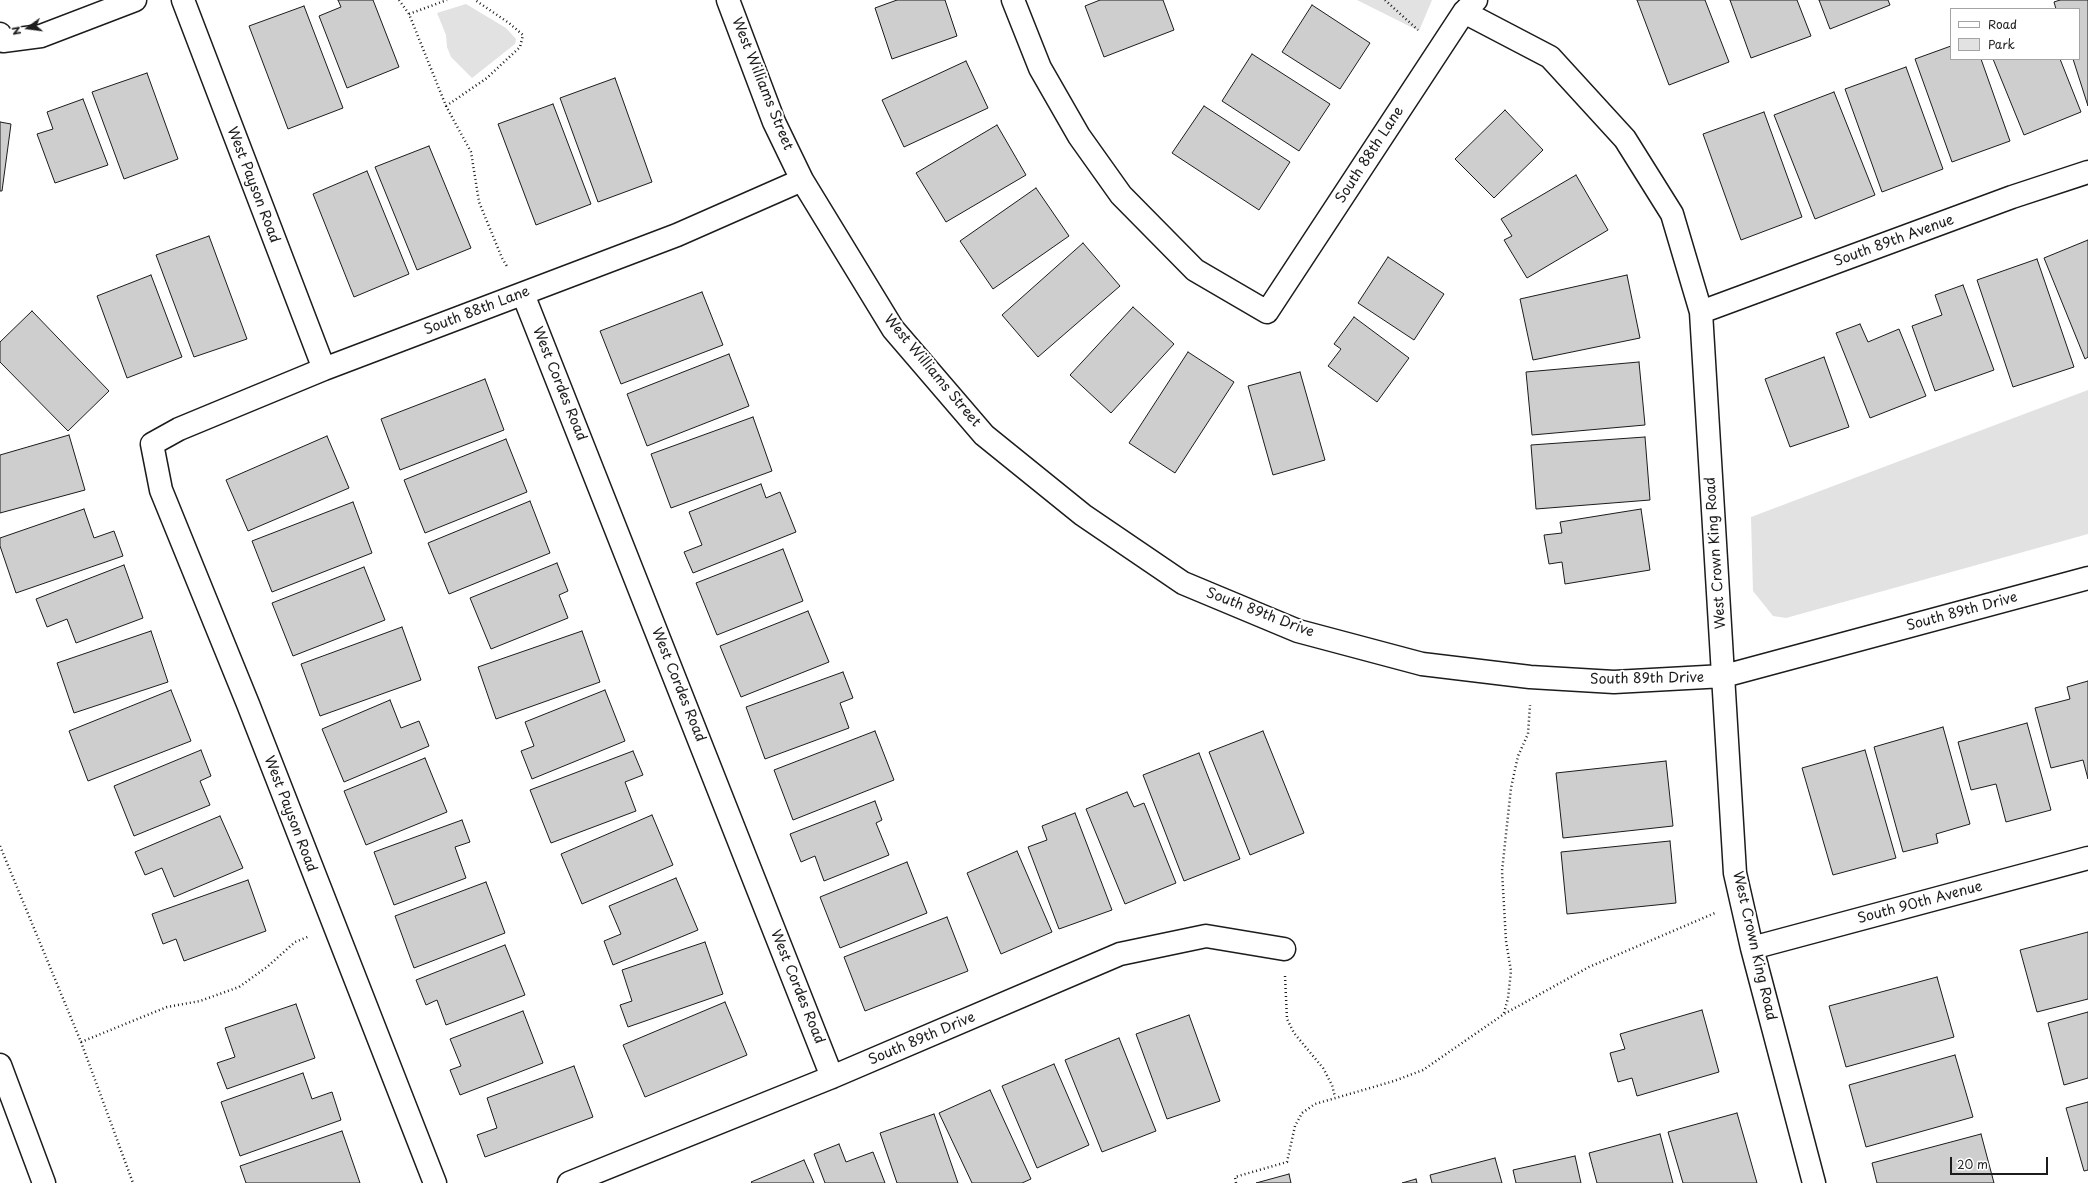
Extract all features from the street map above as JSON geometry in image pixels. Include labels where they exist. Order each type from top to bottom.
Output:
[{"type":"street","points":[[2,37],[41,36],[135,0]]},
{"type":"street","name":"West Payson Road","points":[[183,0],[324,369]]},
{"type":"street","name":"West Williams Street","points":[[728,0],[774,122],[802,180],[893,329],[984,435],[1083,515],[1183,583]]},
{"type":"street","name":"South 88th Lane","points":[[1013,0],[1040,68],[1079,136],[1121,195],[1195,270],[1267,312],[1470,6]]},
{"type":"street","name":"West Crown King Road","points":[[1470,6],[1550,57],[1625,139],[1672,214],[1701,312],[1735,873],[1752,948],[1814,1183]]},
{"type":"street","name":"South 89th Avenue","points":[[1701,312],[2012,197],[2088,172]]},
{"type":"street","name":"South 88th Lane","points":[[152,444],[179,429],[324,369],[677,235],[802,180]]},
{"type":"street","name":"West Cordes Road","points":[[523,294],[832,1077]]},
{"type":"street","name":"West Payson Road","points":[[152,444],[161,490],[248,704],[435,1183]]},
{"type":"street","name":"South 89th Drive","points":[[1183,583],[1298,631],[1422,664],[1530,677],[1614,682],[1724,676],[2088,578]]},
{"type":"street","name":"South 90th Avenue","points":[[1752,948],[2088,858]]},
{"type":"street","name":"South 89th Drive","points":[[569,1183],[832,1077],[1120,954],[1206,936],[1284,949]]},
{"type":"street","points":[[0,1065],[44,1183]]},
{"type":"path","points":[[399,0],[409,14],[446,106],[471,152],[479,202],[502,258],[523,294]]},
{"type":"path","points":[[409,14],[447,0]]},
{"type":"path","points":[[446,106],[487,78],[520,47],[523,35],[509,23],[475,0]]},
{"type":"path","points":[[1385,0],[1419,31],[1443,45]]},
{"type":"path","points":[[1504,1014],[1508,998],[1511,971],[1506,941],[1502,872],[1511,788],[1518,756],[1528,734],[1530,716],[1530,677]]},
{"type":"path","points":[[0,846],[81,1042],[133,1183]]},
{"type":"path","points":[[1236,1183],[1234,1177],[1287,1162],[1295,1126],[1302,1113],[1315,1104],[1394,1082],[1423,1070],[1504,1014],[1589,967],[1713,913],[1743,906]]},
{"type":"path","points":[[81,1042],[167,1007],[200,1001],[239,986],[267,967],[295,942],[334,927]]},
{"type":"path","points":[[1284,949],[1287,1019],[1294,1033],[1323,1068],[1332,1085],[1336,1097]]},
{"type":"green space","points":[[1357,0],[1432,0],[1419,31]]},
{"type":"green space","points":[[466,4],[506,28],[516,39],[515,44],[472,78],[451,57],[447,47],[446,35],[437,13]]},
{"type":"green space","points":[[2088,390],[2088,534],[1786,618],[1773,616],[1753,591],[1751,517]]},
{"type":"building","points":[[338,0],[373,0],[399,67],[347,88],[319,16],[341,7]]},
{"type":"building","points":[[897,0],[945,0],[957,36],[892,59],[875,8]]},
{"type":"building","points":[[1100,0],[1163,0],[1174,30],[1104,57],[1085,6]]},
{"type":"building","points":[[1637,0],[1705,0],[1729,62],[1669,85]]},
{"type":"building","points":[[1730,0],[1797,0],[1811,36],[1751,58]]},
{"type":"building","points":[[1819,0],[1888,0],[1890,5],[1830,29]]},
{"type":"building","points":[[2060,0],[2088,0],[2088,106],[2073,60],[2080,60],[2080,8],[2056,8],[2054,2]]},
{"type":"building","points":[[1312,5],[1370,43],[1340,89],[1282,52]]},
{"type":"building","points":[[304,6],[343,108],[288,129],[249,26]]},
{"type":"building","points":[[1950,46],[1950,60],[1981,60],[2010,141],[1952,162],[1915,59]]},
{"type":"building","points":[[1252,54],[1330,104],[1299,151],[1222,101]]},
{"type":"building","points":[[1993,60],[2060,60],[2081,112],[2024,135]]},
{"type":"building","points":[[966,61],[988,108],[904,147],[882,100]]},
{"type":"building","points":[[1906,67],[1943,169],[1882,192],[1845,89]]},
{"type":"building","points":[[147,73],[178,159],[124,179],[92,92]]},
{"type":"building","points":[[615,78],[652,182],[598,202],[560,98]]},
{"type":"building","points":[[1834,92],[1875,195],[1815,219],[1774,115]]},
{"type":"building","points":[[83,99],[108,165],[55,183],[37,134],[53,129],[47,112]]},
{"type":"building","points":[[553,104],[591,204],[536,225],[498,124]]},
{"type":"building","points":[[1204,106],[1290,162],[1259,210],[1172,153]]},
{"type":"building","points":[[1505,110],[1543,150],[1494,198],[1455,159]]},
{"type":"building","points":[[1764,112],[1802,217],[1741,240],[1703,134]]},
{"type":"building","points":[[0,122],[11,124],[2,191],[0,191]]},
{"type":"building","points":[[997,125],[1026,175],[946,222],[916,173]]},
{"type":"building","points":[[429,146],[471,248],[417,270],[375,167]]},
{"type":"building","points":[[367,171],[409,274],[354,297],[313,194]]},
{"type":"building","points":[[1576,175],[1608,230],[1527,278],[1504,240],[1512,236],[1501,219]]},
{"type":"building","points":[[1036,188],[1069,236],[993,289],[960,241]]},
{"type":"building","points":[[209,236],[247,339],[194,357],[156,255]]},
{"type":"building","points":[[2088,240],[2088,357],[2085,359],[2044,258]]},
{"type":"building","points":[[1083,243],[1120,286],[1038,357],[1002,315]]},
{"type":"building","points":[[1388,257],[1444,294],[1414,340],[1358,303]]},
{"type":"building","points":[[2037,259],[2074,367],[2013,387],[1977,280]]},
{"type":"building","points":[[151,275],[182,357],[127,378],[97,296]]},
{"type":"building","points":[[1627,275],[1640,338],[1533,360],[1520,299]]},
{"type":"building","points":[[1963,285],[1994,370],[1935,391],[1912,326],[1942,315],[1935,295]]},
{"type":"building","points":[[702,292],[723,345],[621,384],[600,331]]},
{"type":"building","points":[[1133,307],[1174,344],[1111,413],[1070,375]]},
{"type":"building","points":[[32,311],[109,391],[68,431],[0,362],[0,342]]},
{"type":"building","points":[[1354,317],[1409,358],[1377,402],[1328,366],[1341,349],[1334,344]]},
{"type":"building","points":[[1860,324],[1868,342],[1899,329],[1926,396],[1870,418],[1836,333]]},
{"type":"building","points":[[1188,352],[1234,382],[1175,473],[1129,443]]},
{"type":"building","points":[[729,354],[749,406],[647,446],[627,394]]},
{"type":"building","points":[[1824,357],[1849,427],[1790,447],[1765,379]]},
{"type":"building","points":[[1639,362],[1645,425],[1532,435],[1526,372]]},
{"type":"building","points":[[1300,372],[1325,460],[1273,475],[1248,386]]},
{"type":"building","points":[[485,379],[504,430],[400,470],[381,419]]},
{"type":"building","points":[[753,417],[772,471],[671,508],[651,454]]},
{"type":"building","points":[[69,435],[85,490],[0,513],[0,455]]},
{"type":"building","points":[[327,436],[349,488],[248,531],[226,480]]},
{"type":"building","points":[[1645,437],[1650,500],[1536,509],[1531,445]]},
{"type":"building","points":[[506,439],[527,492],[425,533],[404,480]]},
{"type":"building","points":[[761,484],[766,498],[780,492],[796,532],[693,573],[684,552],[702,545],[689,512]]},
{"type":"building","points":[[530,501],[550,553],[449,594],[428,543]]},
{"type":"building","points":[[353,502],[372,553],[272,592],[252,541]]},
{"type":"building","points":[[84,509],[94,538],[114,531],[123,556],[16,593],[0,546],[0,538]]},
{"type":"building","points":[[1641,509],[1650,570],[1565,584],[1562,562],[1549,564],[1544,535],[1562,533],[1560,522]]},
{"type":"building","points":[[783,549],[803,601],[717,635],[696,583]]},
{"type":"building","points":[[557,563],[568,591],[559,595],[568,618],[491,649],[470,598]]},
{"type":"building","points":[[124,565],[143,618],[76,643],[67,619],[47,627],[36,599]]},
{"type":"building","points":[[364,567],[385,620],[293,656],[272,603]]},
{"type":"building","points":[[808,611],[829,662],[741,697],[720,646]]},
{"type":"building","points":[[402,627],[421,680],[320,716],[301,664]]},
{"type":"building","points":[[151,631],[168,682],[74,713],[57,663]]},
{"type":"building","points":[[582,631],[600,682],[496,719],[478,667]]},
{"type":"building","points":[[843,672],[853,698],[840,703],[849,728],[765,759],[746,707]]},
{"type":"building","points":[[2088,681],[2088,779],[2083,760],[2051,768],[2035,708],[2070,699],[2067,687]]},
{"type":"building","points":[[171,690],[191,741],[88,781],[69,731]]},
{"type":"building","points":[[605,690],[625,741],[532,779],[521,751],[534,746],[525,722]]},
{"type":"building","points":[[390,700],[401,728],[419,721],[429,746],[344,782],[322,729]]},
{"type":"building","points":[[2027,723],[2051,810],[2006,822],[1996,784],[1971,790],[1958,742]]},
{"type":"building","points":[[1943,727],[1970,824],[1936,834],[1938,843],[1903,852],[1874,747]]},
{"type":"building","points":[[875,731],[894,780],[793,820],[774,770]]},
{"type":"building","points":[[1263,731],[1304,833],[1250,855],[1209,752]]},
{"type":"building","points":[[201,750],[211,776],[200,781],[210,805],[134,836],[114,786]]},
{"type":"building","points":[[1865,750],[1896,858],[1833,875],[1802,768]]},
{"type":"building","points":[[633,751],[643,775],[625,782],[636,811],[551,843],[530,790]]},
{"type":"building","points":[[1199,753],[1240,859],[1184,881],[1143,775]]},
{"type":"building","points":[[425,758],[447,812],[366,845],[344,791]]},
{"type":"building","points":[[1666,761],[1673,826],[1563,838],[1556,773]]},
{"type":"building","points":[[1127,792],[1134,807],[1144,803],[1176,883],[1125,904],[1086,809]]},
{"type":"building","points":[[875,801],[882,820],[876,823],[889,855],[824,881],[815,856],[801,862],[790,834]]},
{"type":"building","points":[[1075,813],[1112,910],[1059,929],[1028,847],[1047,840],[1042,826]]},
{"type":"building","points":[[652,815],[673,865],[582,904],[561,854]]},
{"type":"building","points":[[220,816],[243,868],[174,897],[162,868],[145,875],[135,852]]},
{"type":"building","points":[[462,820],[470,842],[455,847],[466,878],[394,905],[374,852]]},
{"type":"building","points":[[1670,841],[1676,903],[1567,914],[1561,852]]},
{"type":"building","points":[[1017,851],[1052,932],[1001,954],[967,873]]},
{"type":"building","points":[[907,862],[927,913],[840,948],[820,897]]},
{"type":"building","points":[[676,878],[698,930],[613,965],[604,941],[621,934],[609,906]]},
{"type":"building","points":[[248,880],[266,931],[184,961],[176,939],[163,944],[152,914]]},
{"type":"building","points":[[486,882],[505,933],[414,968],[395,916]]},
{"type":"building","points":[[947,917],[968,971],[865,1011],[844,957]]},
{"type":"building","points":[[2088,932],[2088,999],[2037,1012],[2020,950]]},
{"type":"building","points":[[705,942],[723,994],[628,1027],[620,1005],[632,1001],[622,970]]},
{"type":"building","points":[[505,945],[525,995],[446,1025],[437,1000],[426,1005],[416,980]]},
{"type":"building","points":[[1937,977],[1954,1037],[1846,1067],[1829,1006]]},
{"type":"building","points":[[725,1002],[747,1055],[645,1097],[623,1045]]},
{"type":"building","points":[[296,1004],[315,1058],[227,1089],[217,1063],[235,1057],[225,1028]]},
{"type":"building","points":[[1702,1010],[1719,1072],[1637,1096],[1632,1078],[1618,1082],[1610,1053],[1625,1049],[1620,1034]]},
{"type":"building","points":[[523,1011],[543,1063],[460,1095],[450,1070],[461,1066],[450,1039]]},
{"type":"building","points":[[2088,1012],[2088,1078],[2064,1085],[2048,1023]]},
{"type":"building","points":[[1189,1015],[1220,1101],[1167,1119],[1136,1034]]},
{"type":"building","points":[[1119,1038],[1156,1131],[1102,1152],[1065,1060]]},
{"type":"building","points":[[1955,1055],[1973,1117],[1866,1147],[1849,1085]]},
{"type":"building","points":[[1054,1064],[1089,1145],[1037,1168],[1002,1086]]},
{"type":"building","points":[[574,1066],[593,1117],[485,1157],[477,1135],[497,1128],[487,1098]]},
{"type":"building","points":[[303,1073],[312,1099],[332,1092],[341,1120],[240,1156],[221,1102]]},
{"type":"building","points":[[990,1090],[1031,1179],[1022,1183],[972,1183],[939,1113]]},
{"type":"building","points":[[2088,1102],[2088,1170],[2084,1171],[2066,1108]]},
{"type":"building","points":[[1737,1113],[1757,1183],[1683,1183],[1668,1132]]},
{"type":"building","points":[[934,1114],[958,1183],[897,1183],[880,1133]]},
{"type":"building","points":[[342,1131],[360,1183],[246,1183],[240,1166]]},
{"type":"building","points":[[1660,1134],[1673,1183],[1597,1183],[1589,1153]]},
{"type":"building","points":[[1981,1134],[1994,1183],[1877,1183],[1872,1163]]},
{"type":"building","points":[[839,1144],[846,1162],[873,1152],[885,1183],[825,1183],[814,1154]]},
{"type":"building","points":[[1575,1156],[1581,1183],[1516,1183],[1513,1170]]},
{"type":"building","points":[[1495,1158],[1502,1183],[1432,1183],[1430,1175]]},
{"type":"building","points":[[804,1160],[814,1183],[751,1182]]},
{"type":"building","points":[[1289,1174],[1291,1183],[1256,1183]]},
{"type":"building","points":[[1416,1179],[1417,1183],[1402,1183]]}]
